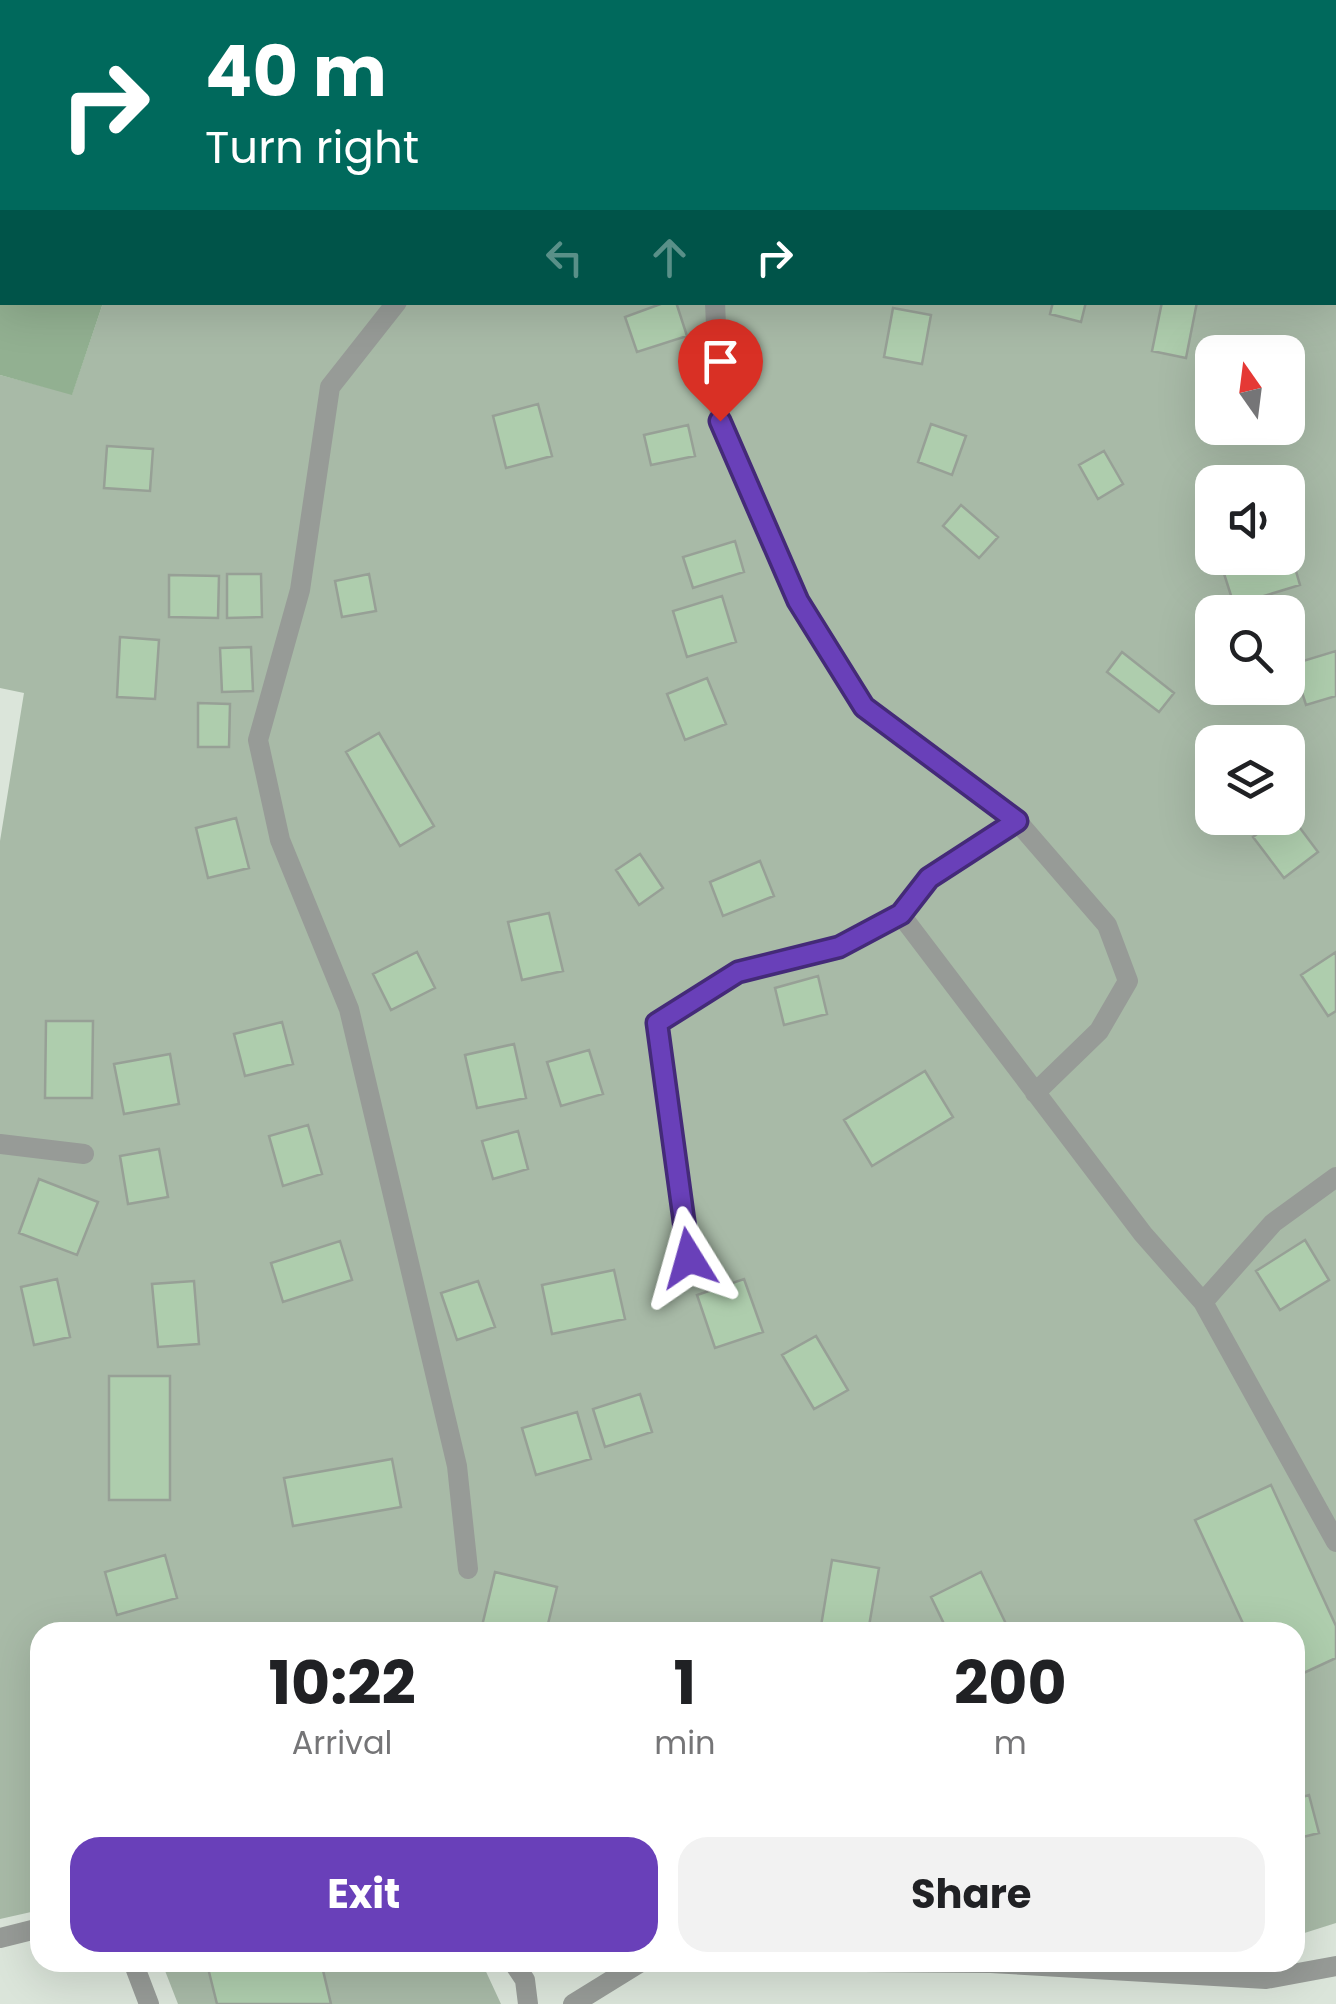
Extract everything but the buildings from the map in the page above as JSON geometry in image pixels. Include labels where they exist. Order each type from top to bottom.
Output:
[{"type":"lane","points":[[395,305],[330,388],[300,590],[258,740],[280,840],[349,1009],[453,1448],[468,1569]]},
{"type":"lane","points":[[715,305],[720,421],[798,601],[864,707],[1017,821],[1107,925],[1128,982],[1100,1031],[1035,1093]]},
{"type":"lane","points":[[689,1258],[657,1023],[738,972],[839,947],[901,914],[929,878],[1017,821]]},
{"type":"lane","points":[[901,914],[1142,1234],[1203,1302],[1336,1542]]},
{"type":"lane","points":[[0,1144],[84,1154]]},
{"type":"lane","points":[[1203,1302],[1273,1223],[1336,1176]]},
{"type":"lane","points":[[0,1938],[30,1930]]},
{"type":"lane","points":[[1305,1972],[1336,1966]]},
{"type":"lane","points":[[137,1972],[149,2004]]},
{"type":"lane","points":[[520,1972],[528,2004]]},
{"type":"lane","points":[[573,2004],[625,1972]]},
{"type":"lane","points":[[1146,1972],[1266,1979],[1304,1972]]},
{"type":"green space","points":[[0,305],[102,305],[72,395],[0,375]]},
{"type":"green space","points":[[102,305],[1336,305],[1336,1923],[1305,1933],[1305,1622],[30,1622],[30,1912],[0,1919],[0,841],[24,693],[0,688],[0,375],[72,394]]},
{"type":"green space","points":[[166,1972],[486,1972],[501,2004],[178,2004]]},
{"type":"route","points":[[689,1258],[657,1023],[738,972],[839,947],[901,914],[929,878],[1017,821],[864,707],[798,601],[720,421]]}]
